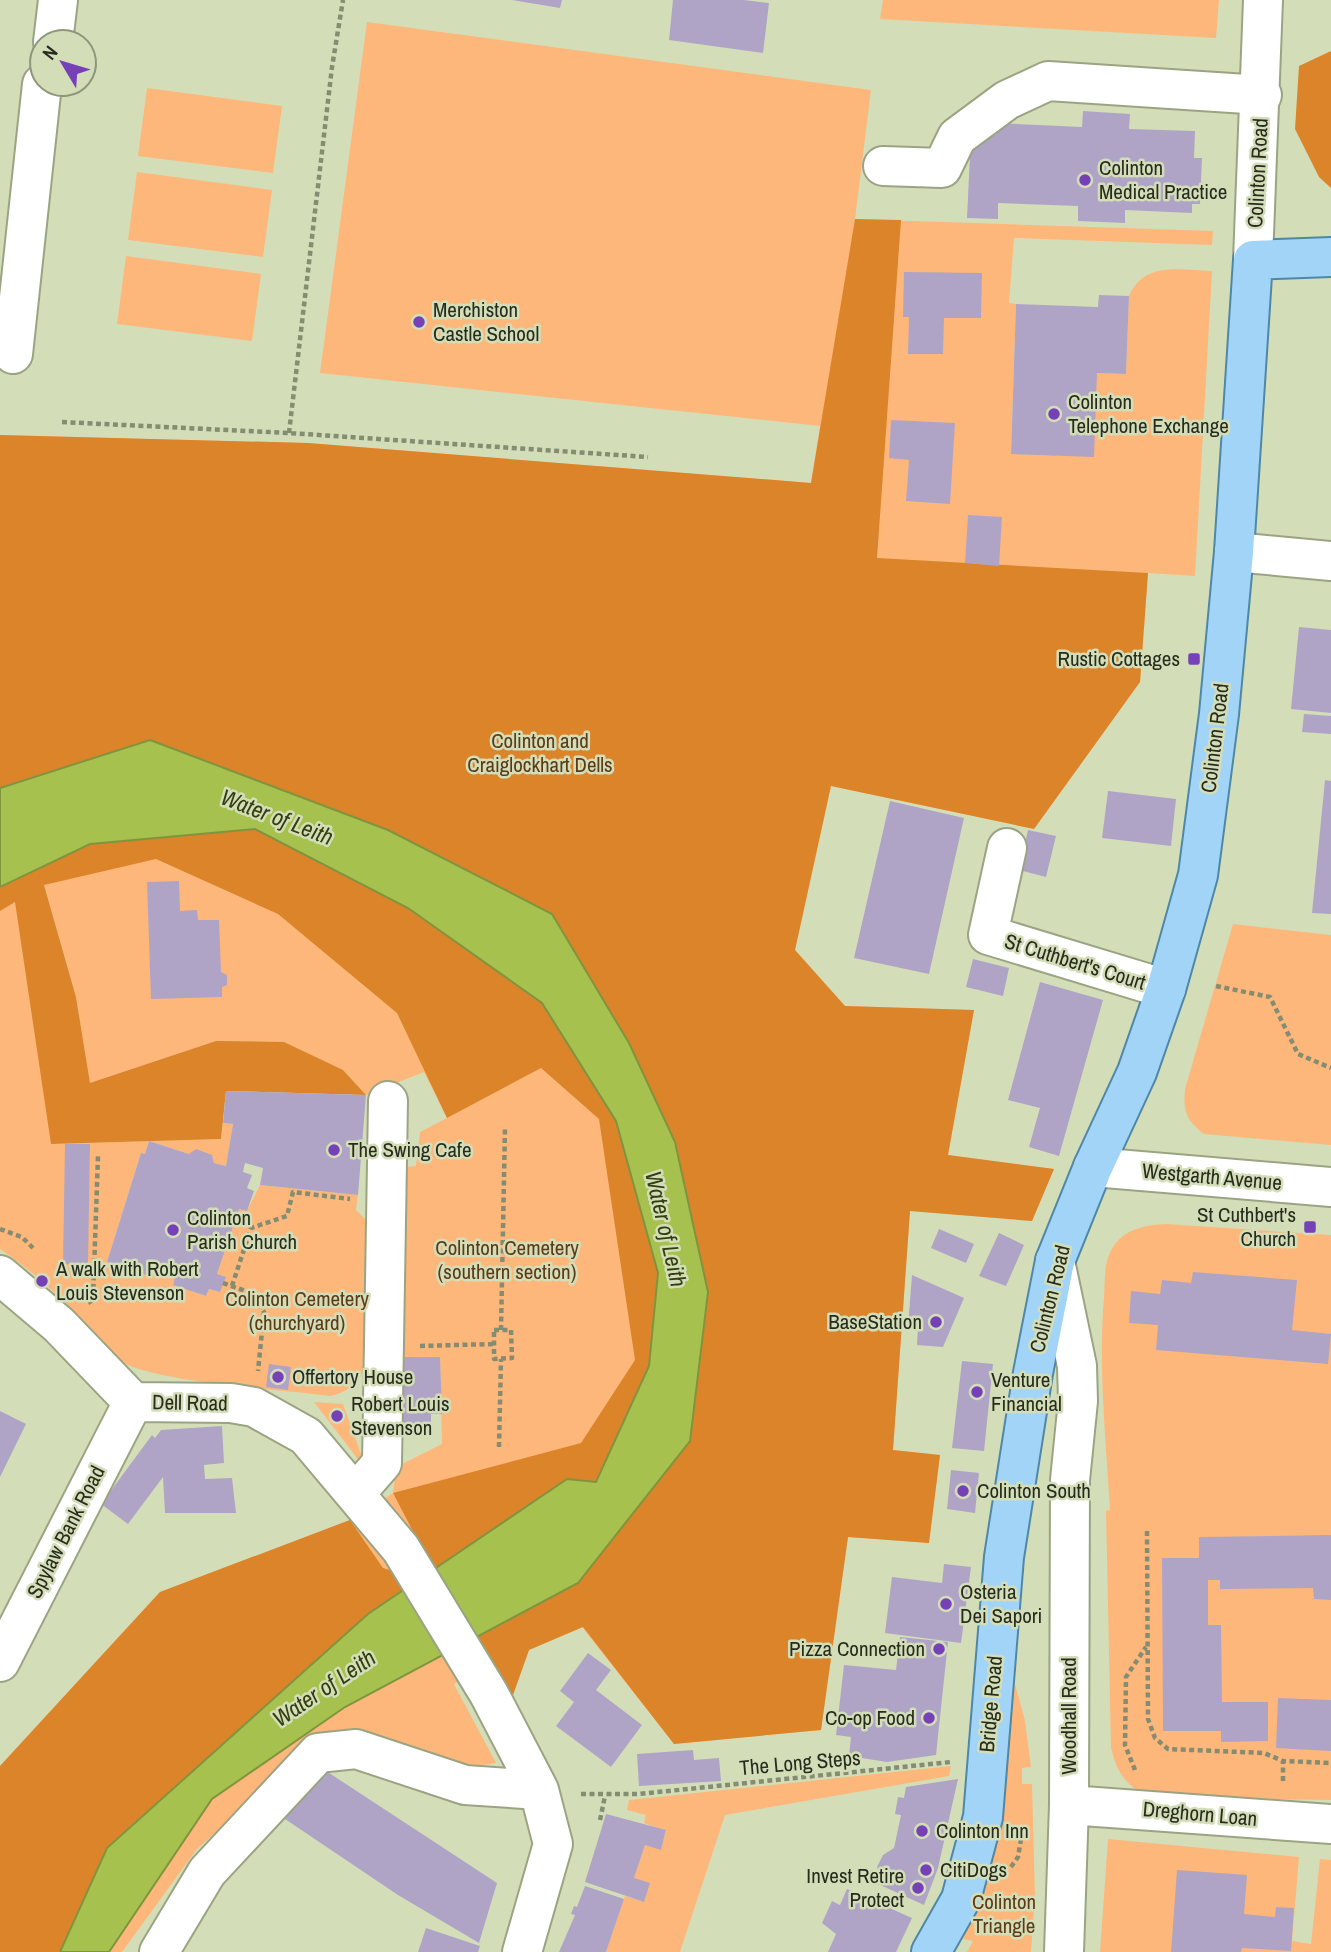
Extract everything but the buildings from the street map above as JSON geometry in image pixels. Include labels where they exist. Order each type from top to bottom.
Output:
[{"type":"main road","points":[[1253,260],[1331,257]]},
{"type":"main road","name":"Colinton Road","points":[[1021,1448],[1055,1261],[1093,1167],[1137,1072],[1167,989],[1198,875],[1219,714],[1234,552],[1253,260]]},
{"type":"main road","name":"Bridge Road","points":[[931,1952],[961,1899],[983,1817],[1004,1558],[1021,1448]]},
{"type":"street","points":[[54,28],[58,0]]},
{"type":"street","name":"Colinton Road","points":[[1253,260],[1262,95],[1263,0]]},
{"type":"street","points":[[883,166],[942,168],[957,137],[1007,100],[1048,81],[1262,95]]},
{"type":"street","points":[[13,354],[40,98]]},
{"type":"street","points":[[1234,552],[1331,561]]},
{"type":"street","name":"St Cuthbert's Court","points":[[1007,848],[988,935],[1167,989]]},
{"type":"street","points":[[355,1494],[382,1463],[388,1101]]},
{"type":"street","name":"Westgarth Avenue","points":[[1093,1167],[1331,1187]]},
{"type":"street","name":"Woodhall Road","points":[[1055,1261],[1077,1366],[1078,1401],[1070,1479],[1069,1805],[1064,1952]]},
{"type":"street","name":"Dell Road","points":[[0,1275],[60,1325],[133,1402],[231,1403],[254,1407],[306,1436],[401,1549],[489,1694],[540,1790],[553,1844],[522,1952]]},
{"type":"street","name":"Spylaw Bank Road","points":[[0,1662],[133,1402]]},
{"type":"street","points":[[1021,1448],[1056,1459],[1070,1479]]},
{"type":"street","points":[[159,1952],[207,1872],[318,1753],[356,1749],[465,1785],[540,1790]]},
{"type":"street","name":"Dreghorn Loan","points":[[1069,1805],[1331,1824]]},
{"type":"path","points":[[289,433],[332,67],[343,0]]},
{"type":"path","points":[[62,422],[289,433],[648,457]]},
{"type":"path","points":[[1216,986],[1270,997],[1298,1054],[1331,1068]]},
{"type":"path","points":[[501,1330],[505,1128]]},
{"type":"path","points":[[60,1325],[93,1300],[98,1156]]},
{"type":"path","points":[[232,1286],[251,1228],[287,1216],[293,1192],[385,1201]]},
{"type":"path","points":[[223,1283],[251,1293],[264,1312],[254,1407]]},
{"type":"path","points":[[494,1330],[501,1330],[511,1330],[512,1359],[494,1359],[494,1330]]},
{"type":"path","points":[[384,1347],[494,1344]]},
{"type":"path","points":[[499,1447],[501,1359]]},
{"type":"path","points":[[1147,1531],[1147,1719],[1155,1738],[1168,1749],[1264,1753],[1283,1761],[1331,1763]]},
{"type":"path","points":[[1138,1776],[1125,1745],[1126,1677],[1147,1646]]},
{"type":"path","name":"The Long Steps","points":[[616,1795],[881,1771],[987,1757]]},
{"type":"path","points":[[600,1820],[605,1796]]},
{"type":"green space","points":[[883,0],[1219,0],[1216,38],[880,19]]},
{"type":"green space","name":"Colinton and Craiglockhart Dells","points":[[367,22],[871,90],[855,219],[1213,231],[1212,245],[1014,238],[1009,303],[1016,304],[1011,453],[1097,373],[1126,374],[1129,296],[1144,277],[1164,270],[1212,271],[1195,576],[1148,573],[1140,682],[1034,829],[831,786],[795,950],[845,1006],[974,1010],[948,1155],[1054,1169],[1032,1221],[910,1211],[893,1450],[940,1455],[929,1543],[848,1537],[821,1730],[674,1744],[582,1627],[529,1650],[513,1695],[489,1661],[454,1684],[496,1763],[471,1767],[363,1740],[234,1816],[197,1849],[122,1952],[0,1952],[0,1766],[160,1592],[350,1520],[393,1493],[396,1467],[442,1444],[440,1357],[395,1357],[394,1168],[416,1166],[420,1132],[447,1118],[424,1072],[366,1095],[343,1070],[216,1041],[90,1084],[76,997],[44,885],[51,1144],[149,1141],[145,1154],[141,1153],[107,1262],[145,1275],[148,1268],[175,1278],[173,1285],[206,1296],[209,1289],[220,1292],[225,1277],[217,1274],[239,1209],[247,1211],[260,1185],[358,1195],[356,1210],[374,1228],[374,1297],[369,1361],[354,1384],[343,1392],[330,1396],[218,1384],[157,1374],[133,1367],[108,1353],[51,1289],[0,1249],[0,435],[308,443],[811,483],[820,426],[320,373]]},
{"type":"green space","points":[[1331,51],[1331,188],[1319,177],[1295,129],[1299,66]]},
{"type":"green space","points":[[147,88],[282,106],[273,173],[138,156]]},
{"type":"green space","points":[[137,172],[272,190],[263,257],[128,240]]},
{"type":"green space","name":"Colinton and Craiglockhart Dells","points":[[855,219],[901,220],[877,558],[1148,573],[1140,682],[1034,829],[831,786],[795,950],[845,1006],[974,1010],[948,1155],[1054,1169],[1032,1221],[910,1211],[893,1450],[940,1455],[929,1543],[848,1537],[821,1730],[674,1744],[583,1627],[529,1650],[513,1695],[474,1636],[578,1583],[708,1292],[675,1142],[629,1043],[552,914],[388,830],[150,740],[0,788],[0,435],[308,443],[811,483]]},
{"type":"green space","points":[[126,256],[261,274],[252,341],[117,324]]},
{"type":"green space","points":[[255,829],[408,908],[542,1003],[616,1121],[658,1273],[649,1366],[596,1482],[567,1479],[433,1570],[393,1493],[581,1443],[635,1360],[599,1119],[541,1068],[447,1118],[397,1013],[278,914],[156,859],[44,885],[76,997],[90,1083],[216,1041],[284,1042],[343,1070],[366,1095],[226,1091],[221,1139],[51,1144],[15,902],[0,911],[0,887],[90,844]]},
{"type":"green space","points":[[1233,924],[1331,935],[1331,1145],[1204,1134],[1187,1114],[1185,1089]]},
{"type":"green space","points":[[223,1123],[233,1124],[226,1166],[214,1163],[212,1155],[189,1154],[149,1141],[221,1139]]},
{"type":"green space","points":[[1166,1224],[1331,1235],[1331,1800],[1147,1795],[1132,1786],[1121,1774],[1111,1748],[1106,1511],[1110,1510],[1102,1377],[1105,1270],[1113,1247],[1125,1234],[1140,1228]]},
{"type":"green space","points":[[314,1402],[343,1404],[367,1471]]},
{"type":"green space","points":[[350,1520],[383,1568],[396,1572],[405,1588],[368,1614],[107,1848],[60,1952],[0,1952],[0,1766],[160,1592]]},
{"type":"green space","name":"Colinton Triangle","points":[[1012,1673],[1025,1721],[1031,1767],[1022,1768],[1022,1784],[1032,1784],[1035,1897],[1031,1952],[967,1952],[973,1941],[963,1939],[989,1874],[1007,1761]]},
{"type":"green space","points":[[951,1766],[949,1776],[725,1815],[680,1952],[606,1952],[625,1896],[644,1902],[634,1878],[645,1845],[661,1849],[666,1831],[644,1823],[646,1815],[627,1810],[629,1800]]},
{"type":"green space","points":[[1108,1839],[1299,1857],[1292,1941],[1311,1944],[1320,1859],[1331,1860],[1331,1952],[1100,1952]]},
{"type":"water","name":"Water of Leith","points":[[150,740],[388,830],[552,914],[629,1043],[675,1142],[708,1292],[690,1441],[578,1583],[345,1707],[212,1799],[109,1952],[60,1952],[107,1848],[368,1614],[567,1479],[596,1482],[649,1366],[658,1273],[616,1121],[542,1003],[408,908],[255,829],[90,844],[0,887],[0,788]]},
{"type":"place","name":"Colinton Medical Practice","points":[[1085,180]]},
{"type":"place","name":"Merchiston Castle School","points":[[419,322]]},
{"type":"place","name":"Colinton Telephone Exchange","points":[[1054,414]]},
{"type":"place","name":"Rustic Cottages","points":[[1194,659]]},
{"type":"place","name":"The Swing Cafe","points":[[334,1150]]},
{"type":"place","name":"St Cuthbert's Church","points":[[1310,1227]]},
{"type":"place","name":"Colinton Parish Church","points":[[173,1230]]},
{"type":"place","name":"A walk with Robert Louis Stevenson","points":[[42,1281]]},
{"type":"place","name":"BaseStation","points":[[936,1322]]},
{"type":"place","name":"Offertory House","points":[[278,1377]]},
{"type":"place","name":"Venture Financial","points":[[977,1392]]},
{"type":"place","name":"Robert Louis Stevenson","points":[[337,1416]]},
{"type":"place","name":"Colinton South","points":[[963,1491]]},
{"type":"place","name":"Osteria Dei Sapori","points":[[946,1604]]},
{"type":"place","name":"Pizza Connection","points":[[939,1649]]},
{"type":"place","name":"Co-op Food","points":[[929,1718]]},
{"type":"place","name":"Colinton Inn","points":[[922,1831]]},
{"type":"place","name":"CitiDogs","points":[[926,1870]]},
{"type":"place","name":"Invest Retire Protect","points":[[918,1888]]},
{"type":"park label","name":"Colinton Cemetery (southern section)","points":[[507,1260]]},
{"type":"park label","name":"Colinton Cemetery (churchyard)","points":[[297,1311]]}]
